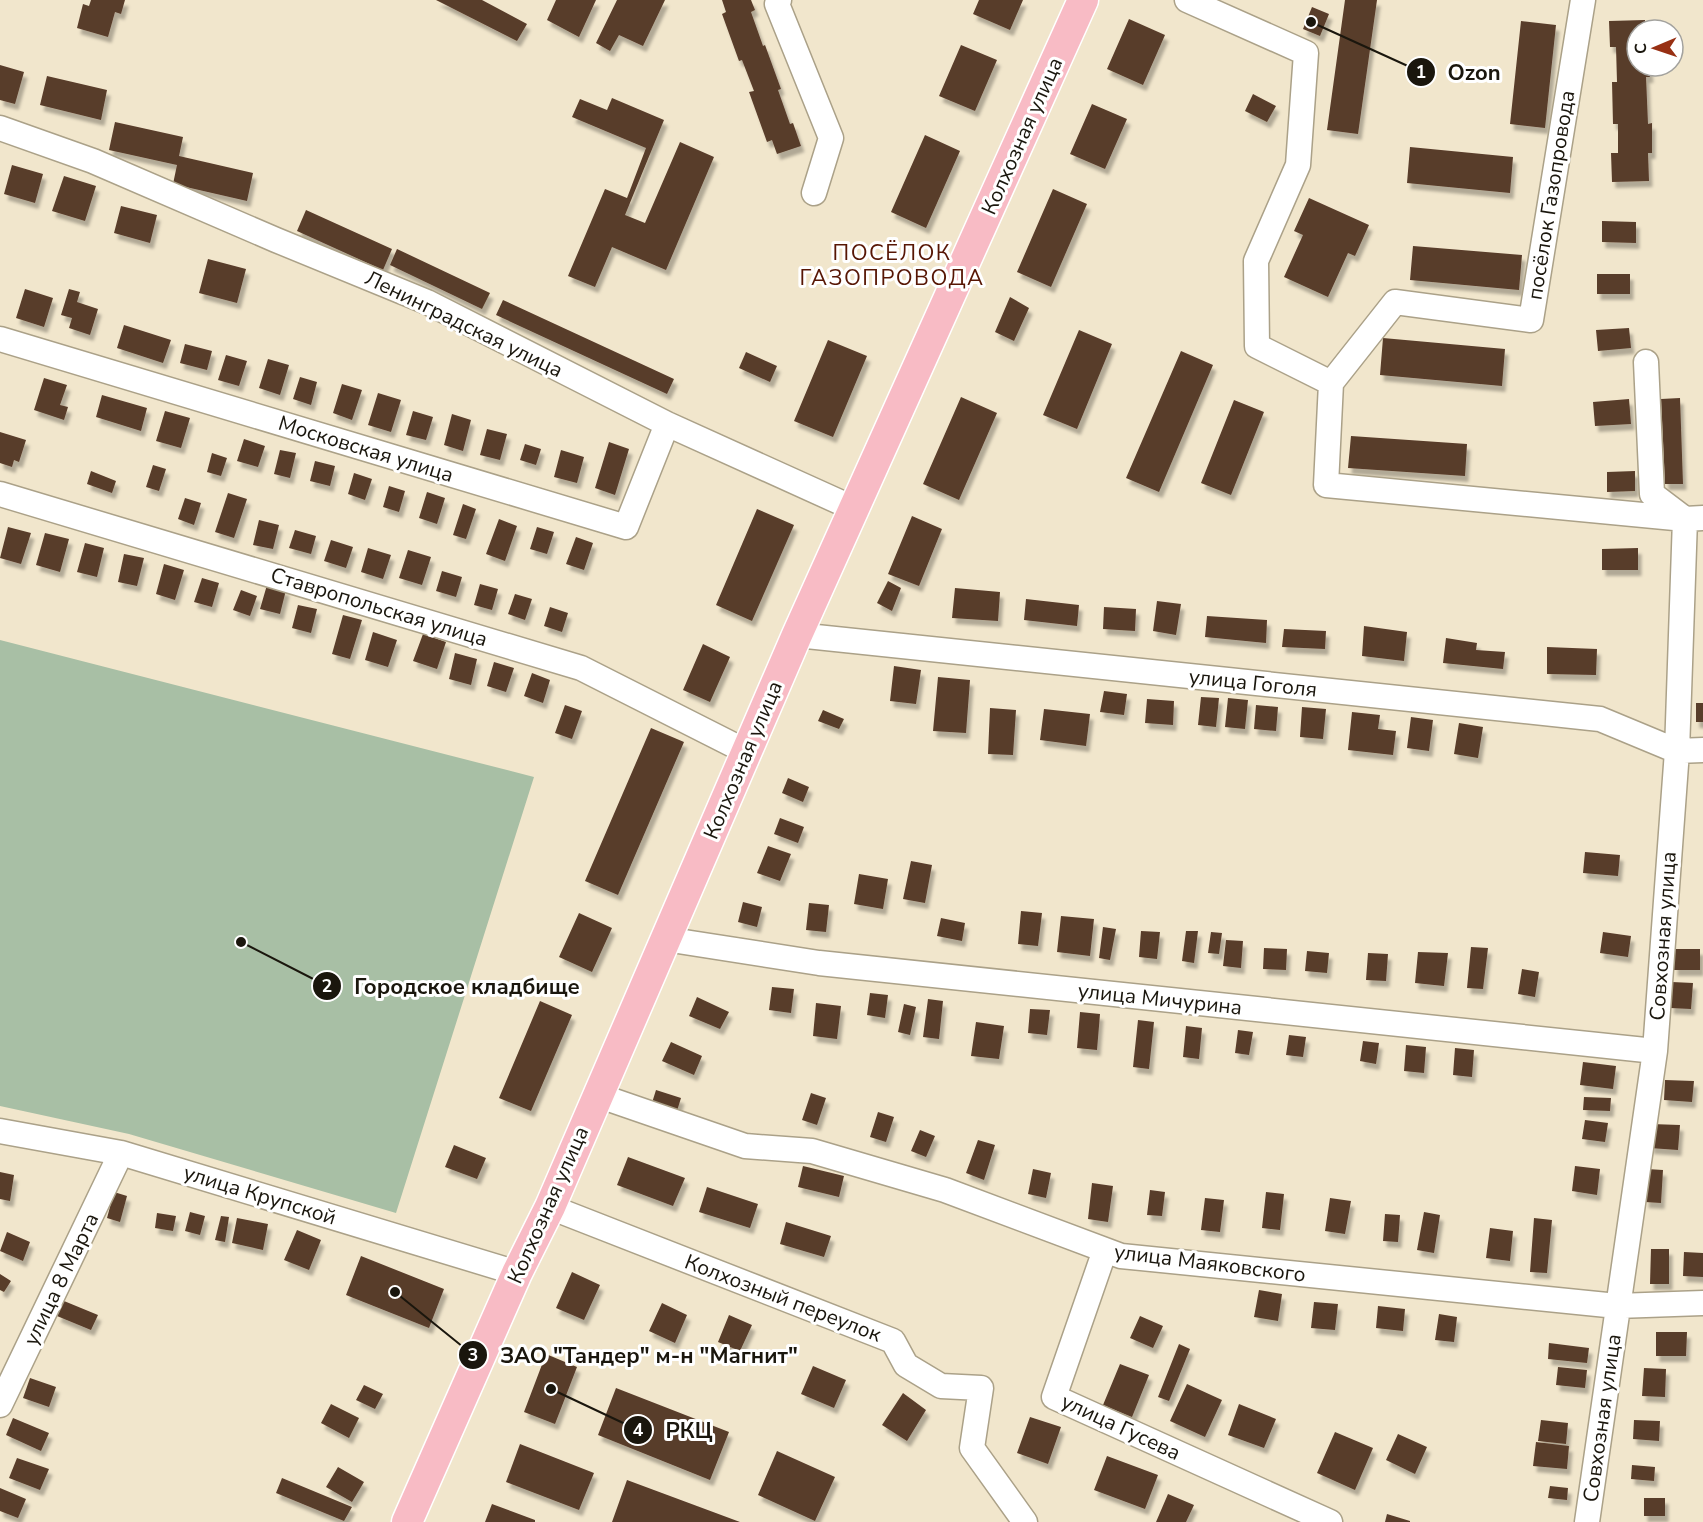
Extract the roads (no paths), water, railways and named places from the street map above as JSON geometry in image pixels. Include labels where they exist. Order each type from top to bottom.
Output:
[{"type":"main road","name":"Колхозная улица","points":[[407,1522],[518,1273],[550,1207],[797,635],[1083,0]]},
{"type":"street","points":[[779,0],[777,4],[831,138],[814,193]]},
{"type":"street","points":[[1187,0],[1306,53],[1298,165],[1256,261],[1257,346],[1331,383],[1326,485],[1694,518]]},
{"type":"street","name":"посёлок Газопровода","points":[[1331,383],[1395,302],[1531,320],[1582,0]]},
{"type":"street","name":"Ленинградская улица","points":[[0,128],[93,161],[427,302],[667,424],[855,509]]},
{"type":"street","name":"Московская улица","points":[[0,339],[626,527],[667,424]]},
{"type":"street","points":[[1646,362],[1652,494],[1694,518]]},
{"type":"street","name":"Ставропольская улица","points":[[0,494],[581,668],[747,752]]},
{"type":"street","name":"Совхозная улица","points":[[1587,1522],[1655,1050],[1694,518]]},
{"type":"street","name":"улица Гоголя","points":[[797,635],[1600,719],[1677,751],[1703,750]]},
{"type":"street","name":"улица Мичурина","points":[[665,939],[819,963],[1655,1050]]},
{"type":"street","name":"улица Маяковского","points":[[597,1095],[745,1146],[812,1151],[945,1190],[1121,1256],[1617,1306],[1703,1303]]},
{"type":"street","name":"улица Крупской","points":[[0,1131],[121,1153],[518,1273]]},
{"type":"street","name":"улица 8 Марта","points":[[0,1405],[121,1153]]},
{"type":"street","name":"Колхозный переулок","points":[[550,1207],[893,1341],[906,1365],[941,1386],[981,1388],[972,1448],[1025,1522]]},
{"type":"street","name":"улица Гусева","points":[[1105,1250],[1054,1397],[1330,1522]]},
{"type":"place","name":"Ozon","points":[[1311,22]]},
{"type":"place","name":"Городское кладбище","points":[[241,942]]},
{"type":"place","name":"ЗАО \"Тандер\" м-н \"Магнит\"","points":[[395,1292]]},
{"type":"place","name":"РКЦ","points":[[551,1389]]},
{"type":"district","name":"ПОСЁЛОК ГАЗОПРОВОДА","points":[[892,264]]}]
